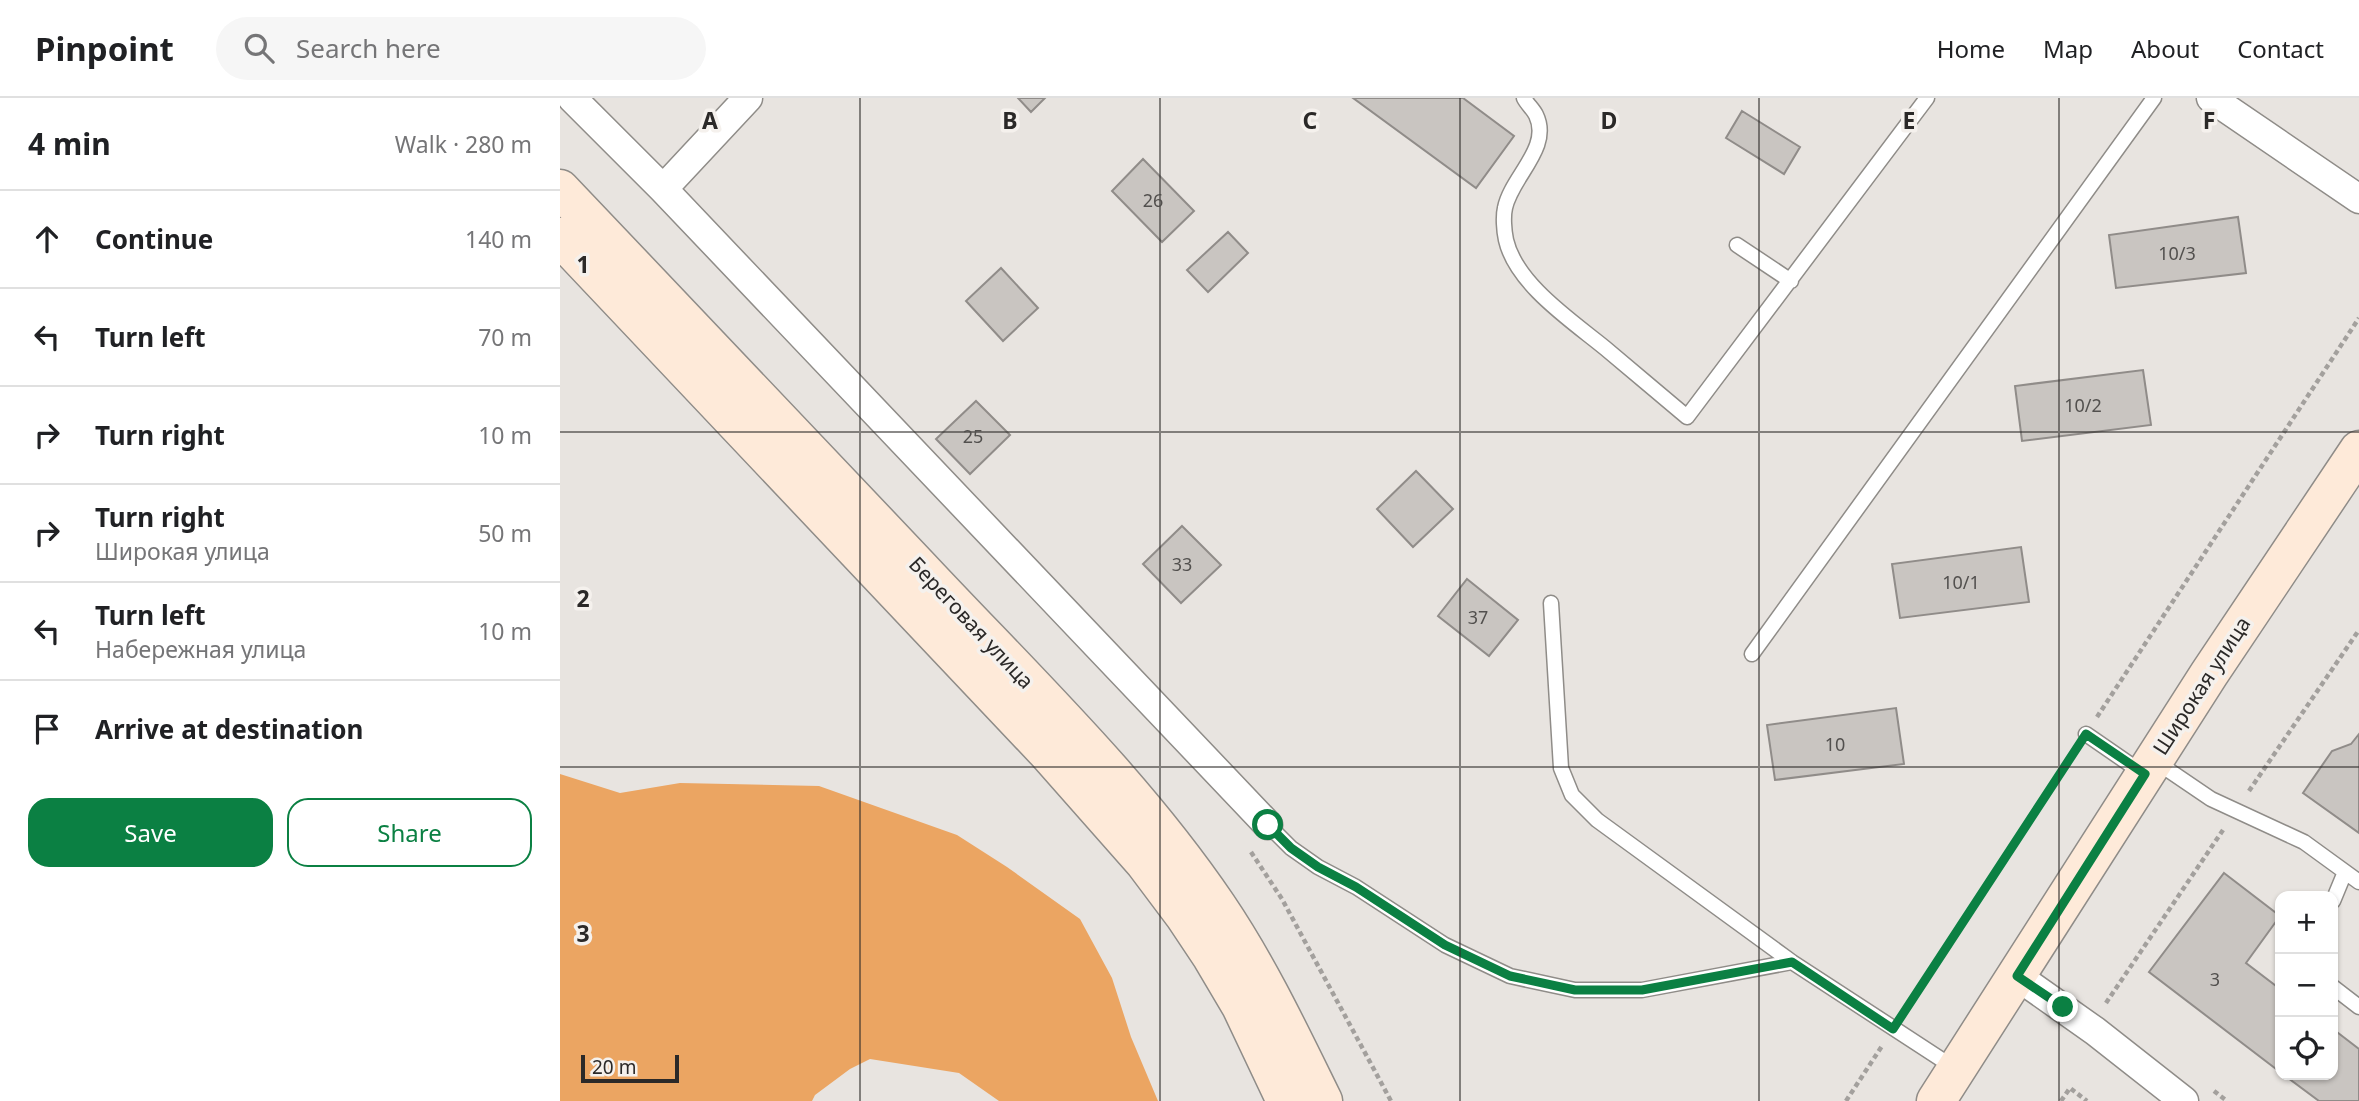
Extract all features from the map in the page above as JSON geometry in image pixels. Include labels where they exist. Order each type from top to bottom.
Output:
[{"type":"main road","name":"Береговая улица","points":[[560,189],[1049,706],[1153,822],[1217,906],[1244,949],[1270,992],[1323,1101]]},
{"type":"main road","name":"Береговая улица","points":[[560,237],[1047,752],[1136,852],[1212,957],[1241,1006],[1286,1101]]},
{"type":"main road","name":"Широкая улица","points":[[1936,1101],[2149,767],[2359,450]]},
{"type":"street","points":[[572,98],[663,189],[1268,825]]},
{"type":"street","points":[[663,189],[748,98]]},
{"type":"street","points":[[2211,98],[2359,199]]},
{"type":"street","points":[[2017,976],[2095,1031],[2195,1093]]},
{"type":"lane","points":[[1524,98],[1536,116],[1540,133],[1536,148],[1504,209],[1505,239],[1513,258],[1527,280],[1555,307],[1687,417],[1927,98]]},
{"type":"lane","points":[[1752,654],[2154,98]]},
{"type":"lane","points":[[1737,245],[1791,281]]},
{"type":"lane","points":[[1551,603],[1561,768],[1572,795],[1597,820],[1792,962],[1957,1070]]},
{"type":"lane","points":[[2086,734],[2236,812],[2304,842],[2359,882]]},
{"type":"lane","points":[[1268,825],[1291,848],[1318,867],[1356,887],[1445,945],[1510,976],[1575,990],[1642,990],[1792,962]]},
{"type":"lane","points":[[2337,891],[2345,872]]},
{"type":"lane","points":[[2338,991],[2359,1007]]},
{"type":"path","points":[[1846,1101],[2359,318]]},
{"type":"path","points":[[2115,1013],[2105,1005],[2359,630]]},
{"type":"path","points":[[2061,1101],[2070,1088],[2087,1101]]},
{"type":"path","points":[[2195,1093],[2227,1101]]},
{"type":"shaded area","points":[[560,774],[620,793],[680,783],[819,786],[957,835],[1080,919],[1112,978],[1131,1037],[1158,1101],[999,1101],[959,1073],[870,1059],[850,1069],[815,1095],[812,1101],[560,1101]]},
{"type":"building","points":[[1018,98],[1045,98],[1031,112]]},
{"type":"building","points":[[1353,98],[1463,98],[1514,136],[1476,188]]},
{"type":"building","points":[[1742,111],[1800,147],[1784,174],[1726,138]]},
{"type":"building","points":[[1143,159],[1194,211],[1162,242],[1112,191]]},
{"type":"building","points":[[2238,217],[2246,273],[2116,288],[2109,235]]},
{"type":"building","points":[[1228,232],[1248,253],[1208,292],[1187,270]]},
{"type":"building","points":[[1001,268],[1038,308],[1003,341],[966,301]]},
{"type":"building","points":[[2143,370],[2151,425],[2022,441],[2015,386]]},
{"type":"building","points":[[976,401],[1010,435],[970,474],[936,439]]},
{"type":"building","points":[[1416,471],[1453,509],[1413,547],[1377,509]]},
{"type":"building","points":[[1182,526],[1221,565],[1181,603],[1143,564]]},
{"type":"building","points":[[2021,547],[2029,602],[1900,618],[1892,564]]},
{"type":"building","points":[[1467,579],[1518,620],[1489,656],[1438,616]]},
{"type":"building","points":[[1896,708],[1904,764],[1775,780],[1767,725]]},
{"type":"building","points":[[2359,734],[2359,833],[2303,793],[2332,751],[2351,744]]},
{"type":"building","points":[[2224,873],[2275,912],[2275,923],[2246,963],[2275,985],[2275,1068],[2149,972]]},
{"type":"building","points":[[2338,1033],[2359,1049],[2359,1101],[2319,1101],[2291,1080],[2338,1080]]},
{"type":"route","points":[[1268,825],[1291,848],[1318,867],[1356,887],[1445,945],[1510,976],[1575,990],[1642,990],[1792,962],[1893,1029],[2086,734],[2145,774],[2017,976],[2063,1007]]}]
